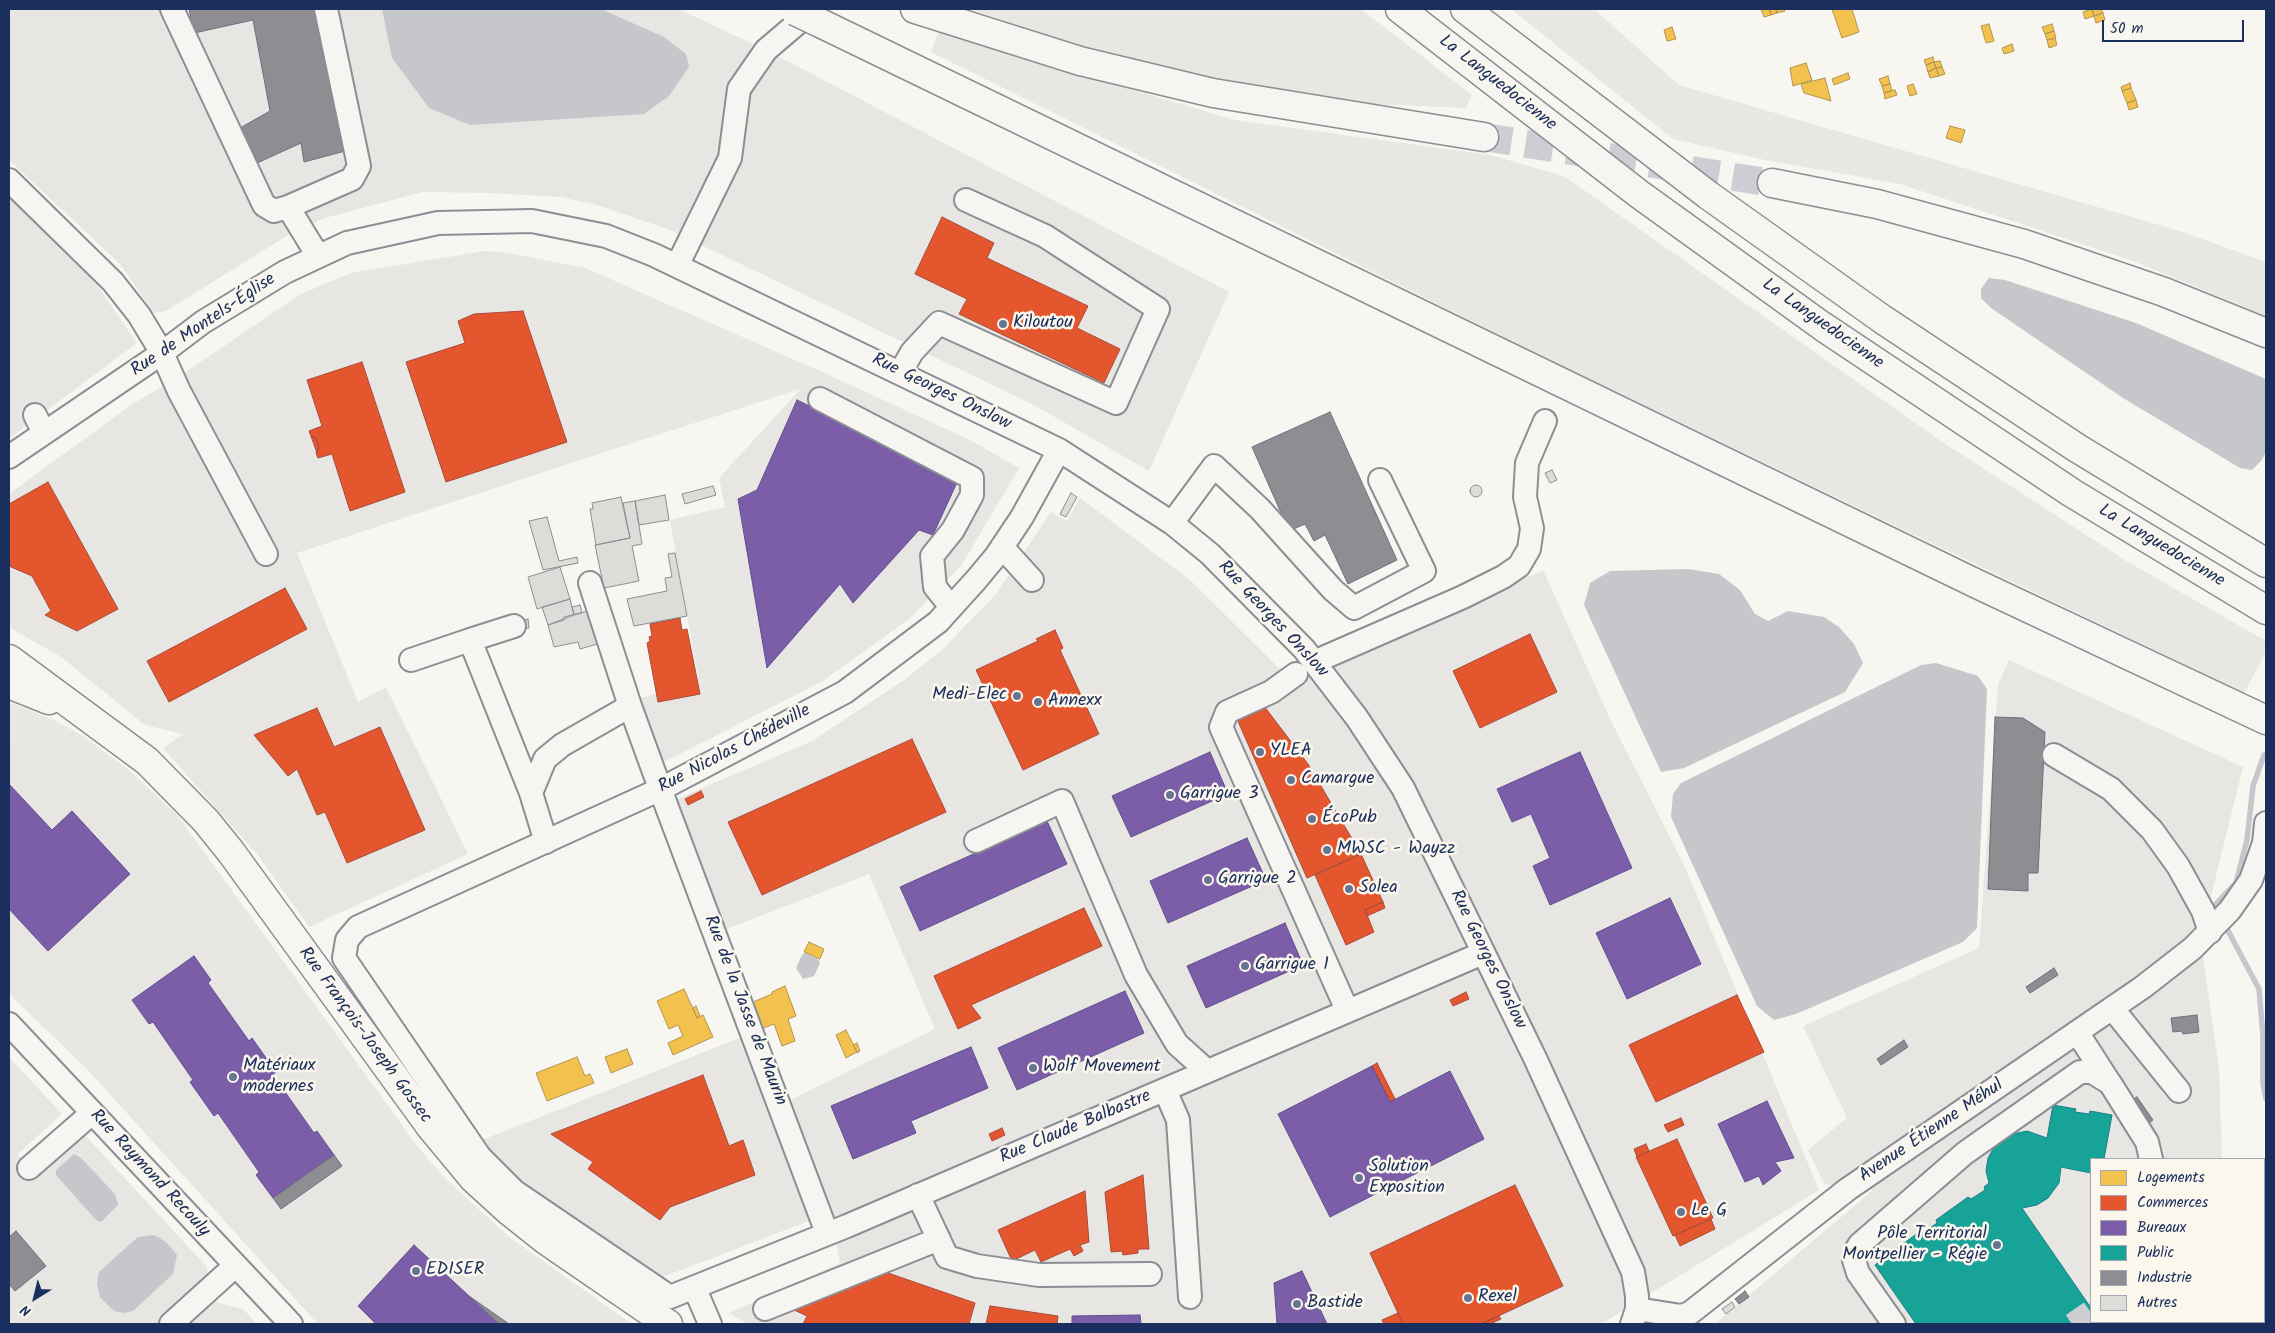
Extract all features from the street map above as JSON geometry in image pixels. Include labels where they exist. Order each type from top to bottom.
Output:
[{"type":"main road","points":[[915,9],[1080,61],[1213,93],[1484,137]]},
{"type":"main road","name":"La Languedocienne","points":[[1400,9],[1640,194],[1822,326],[2064,488],[2266,610]]},
{"type":"main road","points":[[1465,9],[1708,195],[1882,319],[2077,448],[2266,563]]},
{"type":"main road","points":[[804,12],[1984,588],[2266,720]]},
{"type":"main road","points":[[1772,183],[1878,204],[2024,244],[2164,292],[2266,333]]},
{"type":"main road","name":"Rue François-Joseph Gossec","points":[[9,658],[147,761],[206,821],[231,852],[430,1126],[474,1179],[508,1210],[547,1241],[668,1324]]},
{"type":"main road","name":"Rue François-Joseph Gossec","points":[[9,684],[89,717]]},
{"type":"street","points":[[172,9],[264,205],[274,211],[288,207],[352,179],[359,166],[326,9]]},
{"type":"street","points":[[677,266],[730,158],[739,89],[746,76],[766,50],[804,12]]},
{"type":"street","points":[[9,180],[113,282],[139,315],[162,353],[179,391],[266,554]]},
{"type":"street","points":[[900,373],[912,352],[939,323],[1116,403],[1158,308],[1045,236],[966,200]]},
{"type":"street","points":[[288,207],[318,256]]},
{"type":"street","name":"Rue de Montels-Église","points":[[9,457],[40,424],[162,353],[211,317],[285,272],[347,243],[438,222],[532,221],[606,236],[677,266]]},
{"type":"street","name":"Rue Georges Onslow","points":[[677,266],[1059,450],[1172,523],[1210,554],[1305,668],[1357,718],[1403,788],[1545,1078],[1633,1272],[1638,1296],[1635,1317]]},
{"type":"street","points":[[820,399],[972,478],[972,495],[954,530],[932,556],[934,587],[951,607]]},
{"type":"street","points":[[1347,1010],[1221,727],[1227,712],[1271,692],[1305,668],[1463,596],[1519,566],[1529,549],[1532,528],[1525,497],[1526,463],[1545,421]]},
{"type":"street","name":"Rue Nicolas Chédeville","points":[[344,958],[347,940],[358,927],[661,789],[846,692],[938,622],[1002,547],[1022,517],[1059,450]]},
{"type":"street","points":[[1172,523],[1214,466],[1260,509],[1333,590],[1354,608],[1424,571],[1380,480]]},
{"type":"street","points":[[1002,547],[1032,580]]},
{"type":"street","name":"Rue de la Jasse de Maurin","points":[[590,584],[630,706],[828,1234]]},
{"type":"street","points":[[411,660],[514,626]]},
{"type":"street","points":[[470,640],[531,793],[546,842]]},
{"type":"street","points":[[531,793],[545,759],[562,745],[630,706]]},
{"type":"street","points":[[2054,755],[2111,789],[2152,830],[2178,866],[2203,911],[2220,921]]},
{"type":"street","points":[[976,841],[1062,801],[1136,975],[1177,1044],[1207,1071]]},
{"type":"street","name":"Avenue Étienne Méhul","points":[[1635,1317],[1681,1316],[1692,1319],[1848,1189],[2112,1008],[2179,959],[2220,921],[2251,880],[2264,843],[2266,824]]},
{"type":"street","name":"Rue Claude Balbastre","points":[[695,1289],[828,1234],[1483,953]]},
{"type":"street","name":"Rue François-Joseph Gossec","points":[[344,958],[480,1157],[495,1174],[514,1191],[670,1297],[695,1289]]},
{"type":"street","points":[[2112,1008],[2178,1090]]},
{"type":"street","name":"Rue Raymond Recouly","points":[[9,1024],[291,1324]]},
{"type":"street","points":[[2077,1032],[2147,1142],[2151,1158]]},
{"type":"street","points":[[1894,1324],[1858,1273],[1854,1260],[1856,1250],[1860,1244],[1965,1153],[2080,1072],[2092,1072],[2110,1083]]},
{"type":"street","points":[[1165,1090],[1178,1120],[1190,1297]]},
{"type":"street","points":[[29,1168],[92,1113]]},
{"type":"street","points":[[918,1195],[947,1257],[977,1266],[1039,1275],[1150,1274]]},
{"type":"street","points":[[765,1309],[939,1239]]},
{"type":"street","points":[[171,1324],[235,1266]]},
{"type":"street","points":[[695,1289],[710,1324]]},
{"type":"shaded area","points":[[9,9],[678,9],[766,50],[1229,292],[1149,471],[1032,404],[668,229],[597,205],[560,197],[422,192],[325,218],[293,232],[166,311],[154,313],[120,264],[9,160]]},
{"type":"shaded area","points":[[382,9],[601,9],[664,37],[686,54],[689,67],[669,96],[644,114],[470,125],[429,108],[392,58]]},
{"type":"shaded area","points":[[971,9],[1361,9],[1472,95],[1466,108],[1346,103],[1186,74],[1071,43]]},
{"type":"shaded area","points":[[1511,9],[1594,9],[1679,85],[2183,232],[2266,262],[2266,316],[2133,261],[1900,184],[1765,160],[1673,139]]},
{"type":"shaded area","points":[[938,32],[1235,120],[1490,155],[1564,176],[1944,443],[2128,562],[2266,641],[2266,652],[2244,693],[1546,358],[931,52]]},
{"type":"shaded area","points":[[9,198],[97,285],[137,343],[9,439]]},
{"type":"shaded area","points":[[485,251],[504,252],[574,462],[297,553],[358,702],[386,687],[468,854],[309,927],[257,854],[163,748],[183,734],[145,725],[61,657],[9,627],[9,494],[131,405],[184,373],[301,294],[351,273]]},
{"type":"shaded area","points":[[504,252],[585,268],[818,370],[800,389],[574,462]]},
{"type":"shaded area","points":[[1989,278],[2005,280],[2136,323],[2266,379],[2266,452],[2261,461],[2252,470],[2240,468],[2123,398],[1991,308],[1981,298],[1981,289]]},
{"type":"shaded area","points":[[818,370],[970,440],[1019,468],[961,566],[909,619],[823,681],[660,764],[636,699],[699,683],[670,520],[725,507],[719,478]]},
{"type":"shaded area","points":[[1080,498],[1190,580],[1283,672],[1337,666],[1543,570],[1611,721],[1685,867],[1819,1190],[1601,1324],[748,1324],[729,1313],[840,1263],[829,1207],[790,1100],[935,1029],[869,874],[724,930],[672,801],[812,741],[904,680],[942,650],[996,594],[1051,512],[1067,521]]},
{"type":"shaded area","points":[[1688,569],[1719,574],[1740,590],[1755,614],[1768,621],[1788,611],[1824,617],[1839,627],[1854,644],[1863,663],[1845,692],[1684,768],[1661,772],[1584,605],[1590,583],[1610,571]]},
{"type":"shaded area","points":[[2009,660],[2243,767],[2203,928],[2203,957],[2219,1069],[2222,1158],[2090,1158],[2090,1323],[2225,1324],[1715,1324],[1873,1190],[1824,1184],[1808,1150],[1847,1118],[1803,1026],[1979,948],[1998,685]]},
{"type":"shaded area","points":[[1936,663],[1978,676],[1987,689],[1977,928],[1963,942],[1796,1014],[1774,1020],[1757,1006],[1671,817],[1673,794],[1681,783],[1921,665]]},
{"type":"shaded area","points":[[9,702],[56,721],[85,737],[130,771],[178,816],[418,1147],[445,1178],[509,1237],[632,1324],[572,1324],[406,1175],[119,803],[64,765],[9,737]]},
{"type":"shaded area","points":[[9,737],[64,765],[119,803],[406,1175],[572,1324],[318,1324],[87,1069],[9,994]]},
{"type":"shaded area","points":[[805,953],[818,959],[820,963],[814,976],[803,979],[796,968],[802,955]]},
{"type":"shaded area","points":[[747,1035],[814,1219],[655,1280],[511,1172],[482,1140]]},
{"type":"shaded area","points":[[9,1057],[62,1114],[18,1154],[29,1168],[83,1133],[207,1267],[208,1278],[176,1324],[9,1324]]},
{"type":"shaded area","points":[[74,1154],[80,1157],[115,1194],[118,1205],[101,1222],[96,1220],[56,1175],[56,1170]]},
{"type":"shaded area","points":[[154,1235],[166,1242],[177,1255],[173,1274],[133,1311],[124,1313],[114,1311],[100,1297],[97,1284],[99,1272],[138,1237]]},
{"type":"shaded area","points":[[215,1302],[243,1309],[257,1324],[187,1324]]},
{"type":"building: Logements","points":[[1761,9],[1769,9],[1771,15],[1764,17]]},
{"type":"building: Logements","points":[[1769,9],[1776,9],[1777,13],[1771,15]]},
{"type":"building: Logements","points":[[1776,9],[1784,9],[1785,11],[1777,13]]},
{"type":"building: Logements","points":[[1832,9],[1852,9],[1859,32],[1842,38]]},
{"type":"building: Logements","points":[[2092,9],[2094,16],[2085,19],[2083,12]]},
{"type":"building: Logements","points":[[2092,9],[2101,9],[2103,13],[2094,16]]},
{"type":"building: Logements","points":[[2103,13],[2105,20],[2096,23],[2094,16]]},
{"type":"building: Logements","points":[[1989,24],[1994,41],[1986,43],[1981,26]]},
{"type":"building: Logements","points":[[2052,24],[2054,31],[2045,34],[2042,27]]},
{"type":"building: Logements","points":[[1672,27],[1676,39],[1667,41],[1664,30]]},
{"type":"building: Logements","points":[[2054,31],[2056,38],[2047,40],[2045,34]]},
{"type":"building: Logements","points":[[2055,38],[2057,45],[2049,48],[2047,40]]},
{"type":"building: Logements","points":[[2012,44],[2014,51],[2004,54],[2002,48]]},
{"type":"building: Logements","points":[[1933,57],[1934,62],[1926,65],[1924,60]]},
{"type":"building: Logements","points":[[1940,61],[1942,67],[1936,68],[1934,62]]},
{"type":"building: Logements","points":[[1934,62],[1936,68],[1928,72],[1926,65]]},
{"type":"building: Logements","points":[[1806,63],[1812,80],[1793,86],[1790,68]]},
{"type":"building: Logements","points":[[1942,67],[1945,74],[1939,76],[1936,68]]},
{"type":"building: Logements","points":[[1936,68],[1939,76],[1930,78],[1928,72]]},
{"type":"building: Logements","points":[[1848,73],[1850,79],[1834,85],[1832,79]]},
{"type":"building: Logements","points":[[1888,76],[1890,84],[1882,86],[1879,79]]},
{"type":"building: Logements","points":[[1825,78],[1831,101],[1804,93],[1801,84]]},
{"type":"building: Logements","points":[[2130,83],[2131,88],[2122,91],[2121,87]]},
{"type":"building: Logements","points":[[1890,84],[1892,90],[1884,93],[1882,86]]},
{"type":"building: Logements","points":[[1913,84],[1917,94],[1910,96],[1907,86]]},
{"type":"building: Logements","points":[[2131,88],[2136,100],[2127,103],[2122,91]]},
{"type":"building: Logements","points":[[1895,90],[1897,95],[1885,99],[1884,93]]},
{"type":"building: Logements","points":[[2136,100],[2138,107],[2129,110],[2127,103]]},
{"type":"building: Logements","points":[[1950,126],[1965,130],[1961,143],[1946,138]]},
{"type":"building: Logements","points":[[809,942],[824,949],[820,959],[804,952]]},
{"type":"building: Logements","points":[[785,986],[796,1016],[788,1019],[795,1041],[782,1046],[774,1024],[756,1031],[746,1005]]},
{"type":"building: Logements","points":[[684,989],[697,1018],[703,1015],[713,1037],[673,1055],[668,1043],[683,1036],[678,1025],[669,1029],[657,1001]]},
{"type":"building: Logements","points":[[696,1006],[700,1016],[697,1018],[693,1008]]},
{"type":"building: Logements","points":[[846,1030],[857,1052],[846,1058],[836,1035]]},
{"type":"building: Logements","points":[[857,1043],[860,1051],[857,1053],[853,1045]]},
{"type":"building: Logements","points":[[627,1049],[633,1064],[611,1073],[605,1057]]},
{"type":"building: Logements","points":[[577,1057],[585,1076],[590,1074],[594,1083],[547,1101],[536,1073]]},
{"type":"building: Commerces","points":[[942,217],[994,243],[987,258],[1088,306],[1077,328],[1120,349],[1104,383],[959,314],[967,299],[915,274]]},
{"type":"building: Commerces","points":[[523,311],[567,442],[446,482],[406,362],[465,343],[458,321],[474,314]]},
{"type":"building: Commerces","points":[[362,362],[405,492],[350,511],[332,454],[318,458],[316,453],[319,448],[316,438],[311,436],[309,431],[322,426],[307,380]]},
{"type":"building: Commerces","points":[[311,436],[316,438],[319,448],[317,453]]},
{"type":"building: Commerces","points":[[48,482],[118,609],[77,631],[45,615],[51,611],[32,576],[11,567],[9,563],[9,504]]},
{"type":"building: Commerces","points":[[285,588],[307,629],[169,702],[147,661]]},
{"type":"building: Commerces","points":[[680,618],[682,630],[687,629],[700,694],[658,702],[647,643],[650,641],[649,637],[652,636],[650,624]]},
{"type":"building: Commerces","name":"Annexx","points":[[1055,630],[1063,648],[1060,650],[1099,734],[1023,770],[976,670],[1038,641],[1036,639]]},
{"type":"building: Commerces","points":[[1530,634],[1557,692],[1480,728],[1453,671]]},
{"type":"building: Commerces","name":"Camargue","points":[[1264,706],[1308,764],[1361,854],[1307,878],[1237,719]]},
{"type":"building: Commerces","points":[[317,708],[334,747],[380,727],[425,830],[347,863],[325,812],[317,815],[297,769],[288,776],[254,735]]},
{"type":"building: Commerces","points":[[912,739],[946,812],[762,895],[728,822]]},
{"type":"building: Commerces","points":[[701,791],[704,797],[688,805],[685,799]]},
{"type":"building: Commerces","name":"Solea","points":[[1361,854],[1383,902],[1365,910],[1374,932],[1346,945],[1315,875]]},
{"type":"building: Commerces","points":[[1383,902],[1385,908],[1367,916],[1365,910]]},
{"type":"building: Commerces","points":[[1084,908],[1102,946],[971,1005],[981,1018],[958,1029],[934,976]]},
{"type":"building: Commerces","points":[[1466,992],[1469,999],[1453,1006],[1450,1000]]},
{"type":"building: Commerces","points":[[1737,995],[1764,1052],[1656,1102],[1629,1045]]},
{"type":"building: Commerces","points":[[1377,1063],[1395,1099],[1390,1102],[1372,1066]]},
{"type":"building: Commerces","points":[[703,1075],[729,1146],[743,1140],[755,1175],[670,1207],[660,1220],[588,1169],[593,1162],[551,1134]]},
{"type":"building: Commerces","points":[[1681,1118],[1684,1125],[1668,1132],[1664,1125]]},
{"type":"building: Commerces","points":[[1002,1128],[1005,1135],[992,1141],[989,1134]]},
{"type":"building: Commerces","points":[[1677,1139],[1713,1218],[1673,1236],[1636,1157]]},
{"type":"building: Commerces","points":[[1646,1144],[1649,1151],[1637,1157],[1634,1149]]},
{"type":"building: Commerces","points":[[1143,1175],[1149,1249],[1138,1249],[1138,1253],[1123,1255],[1122,1251],[1111,1252],[1105,1192]]},
{"type":"building: Commerces","points":[[1515,1185],[1563,1286],[1481,1324],[1403,1324],[1370,1253]]},
{"type":"building: Commerces","points":[[1085,1191],[1089,1242],[1080,1245],[1083,1251],[1074,1256],[1070,1249],[1041,1262],[1035,1250],[1012,1261],[998,1230]]},
{"type":"building: Commerces","points":[[1711,1219],[1715,1229],[1680,1246],[1675,1235]]},
{"type":"building: Commerces","points":[[888,1273],[975,1303],[969,1324],[803,1324],[807,1316],[792,1309]]},
{"type":"building: Commerces","points":[[990,1306],[1058,1316],[1057,1324],[986,1324]]},
{"type":"building: Commerces","points":[[1398,1313],[1403,1324],[1384,1324],[1382,1320]]},
{"type":"building: Commerces","points":[[1499,1316],[1501,1319],[1490,1324],[1481,1324]]},
{"type":"building: Bureaux","points":[[797,400],[959,478],[933,535],[919,530],[853,603],[840,584],[767,668],[738,499],[757,490]]},
{"type":"building: Bureaux","name":"Garrigue 3","points":[[1210,752],[1228,794],[1131,837],[1112,796]]},
{"type":"building: Bureaux","points":[[1580,752],[1632,868],[1550,905],[1533,866],[1550,858],[1531,814],[1512,822],[1497,789]]},
{"type":"building: Bureaux","points":[[9,784],[52,830],[72,811],[130,874],[48,951],[9,909]]},
{"type":"building: Bureaux","points":[[1047,821],[1067,864],[920,931],[900,887]]},
{"type":"building: Bureaux","name":"Garrigue 2","points":[[1247,838],[1266,880],[1168,923],[1150,881]]},
{"type":"building: Bureaux","points":[[1670,898],[1701,964],[1627,999],[1596,933]]},
{"type":"building: Bureaux","name":"Garrigue 1","points":[[1285,923],[1303,965],[1206,1008],[1187,966]]},
{"type":"building: Bureaux","name":"Matériaux modernes","points":[[194,956],[211,980],[208,983],[249,1041],[252,1038],[276,1072],[273,1075],[314,1133],[317,1131],[334,1155],[273,1198],[256,1175],[259,1172],[218,1113],[214,1116],[190,1082],[193,1080],[153,1022],[149,1024],[132,1000]]},
{"type":"building: Bureaux","points":[[1125,991],[1144,1033],[1017,1090],[998,1048]]},
{"type":"building: Bureaux","points":[[971,1047],[988,1088],[911,1121],[916,1133],[853,1159],[831,1106]]},
{"type":"building: Bureaux","name":"Solution Exposition","points":[[1372,1066],[1390,1102],[1450,1071],[1484,1139],[1330,1217],[1278,1114]]},
{"type":"building: Bureaux","points":[[1767,1101],[1794,1158],[1775,1162],[1781,1171],[1763,1185],[1759,1176],[1745,1182],[1718,1124]]},
{"type":"building: Bureaux","name":"EDISER","points":[[414,1245],[499,1324],[376,1324],[358,1306]]},
{"type":"building: Bureaux","name":"Bastide","points":[[1302,1271],[1327,1324],[1277,1324],[1274,1283]]},
{"type":"building: Bureaux","points":[[1140,1315],[1141,1324],[1072,1324],[1072,1316]]},
{"type":"building: Public","points":[[2053,1105],[2076,1109],[2075,1112],[2089,1114],[2090,1111],[2112,1115],[2104,1158],[2090,1158],[2090,1173],[2061,1167],[2059,1183],[2048,1198],[2037,1205],[2022,1208],[2090,1307],[2090,1323],[2103,1324],[1916,1324],[1875,1265],[1919,1232],[1921,1234],[1937,1223],[1936,1220],[1968,1197],[1971,1199],[1985,1190],[1984,1187],[1989,1183],[1986,1171],[1988,1158],[1996,1144],[2008,1135],[2027,1131],[2047,1138]]},
{"type":"building: Industrie","points":[[189,9],[319,9],[349,150],[304,162],[301,143],[255,164],[240,128],[270,111],[253,20],[194,33]]},
{"type":"building: Industrie","points":[[1330,412],[1397,560],[1348,584],[1325,535],[1314,541],[1305,524],[1289,531],[1252,447]]},
{"type":"building: Industrie","points":[[1995,717],[2023,718],[2045,732],[2038,873],[2028,873],[2028,891],[1988,889]]},
{"type":"building: Industrie","points":[[2054,968],[2058,975],[2030,993],[2026,987]]},
{"type":"building: Industrie","points":[[2197,1015],[2199,1032],[2183,1034],[2182,1031],[2173,1032],[2171,1018]]},
{"type":"building: Industrie","points":[[1904,1040],[1908,1047],[1881,1065],[1877,1059]]},
{"type":"building: Industrie","points":[[2137,1097],[2153,1120],[2147,1125],[2130,1101]]},
{"type":"building: Industrie","points":[[334,1155],[342,1166],[281,1209],[273,1198]]},
{"type":"building: Industrie","points":[[16,1231],[46,1266],[15,1291],[9,1284],[9,1237]]},
{"type":"building: Industrie","points":[[1745,1291],[1749,1297],[1739,1304],[1735,1299]]},
{"type":"building: Industrie","points":[[469,1296],[509,1324],[499,1324]]},
{"type":"building: Autres","points":[[1552,470],[1557,480],[1550,483],[1545,473]]},
{"type":"building: Autres","points":[[1478,485],[1481,486],[1481,496],[1474,497],[1471,496],[1470,489],[1471,486]]},
{"type":"building: Autres","points":[[713,486],[716,495],[685,504],[682,494]]},
{"type":"building: Autres","points":[[1071,493],[1077,497],[1066,517],[1060,514]]},
{"type":"building: Autres","points":[[665,495],[669,520],[639,525],[635,501]]},
{"type":"building: Autres","points":[[621,497],[630,538],[596,545],[590,509],[593,509],[592,503]]},
{"type":"building: Autres","points":[[635,501],[642,544],[632,546],[639,581],[604,588],[595,545],[630,538],[623,503]]},
{"type":"building: Autres","points":[[547,517],[559,561],[577,557],[578,563],[543,570],[529,521]]},
{"type":"building: Autres","points":[[675,553],[687,616],[634,626],[627,599],[667,591],[665,578],[672,577],[668,554]]},
{"type":"building: Autres","points":[[560,567],[570,599],[537,609],[528,577]]},
{"type":"building: Autres","points":[[570,599],[574,615],[548,625],[542,607]]},
{"type":"building: Autres","points":[[580,605],[582,613],[574,615],[572,607]]},
{"type":"building: Autres","points":[[592,610],[601,643],[580,649],[578,642],[554,647],[548,625],[564,620],[564,617]]},
{"type":"building: Autres","points":[[528,619],[529,628],[523,629],[522,621]]},
{"type":"building: Autres","points":[[1732,1302],[1735,1307],[1726,1314],[1722,1309]]},
{"type":"waterway","points":[[2220,914],[2215,905],[2236,883],[2247,840],[2253,786],[2264,755]]},
{"type":"waterway","points":[[2224,923],[2259,989],[2263,1036],[2263,1084],[2266,1099]]},
{"type":"tunnel","points":[[1484,137],[1772,183]]},
{"type":"tunnel","points":[[2072,1324],[2090,1312]]},
{"type":"place","name":"Kiloutou","points":[[1003,324]]},
{"type":"place","name":"Medi-Elec","points":[[1017,696]]},
{"type":"place","name":"Annexx","points":[[1038,702]]},
{"type":"place","name":"YLEA","points":[[1260,752]]},
{"type":"place","name":"Camargue","points":[[1291,780]]},
{"type":"place","name":"Garrigue 3","points":[[1170,795]]},
{"type":"place","name":"ÉcoPub","points":[[1312,819]]},
{"type":"place","name":"MWSC - Wayzz","points":[[1327,850]]},
{"type":"place","name":"Garrigue 2","points":[[1208,880]]},
{"type":"place","name":"Solea","points":[[1349,889]]},
{"type":"place","name":"Garrigue 1","points":[[1245,966]]},
{"type":"place","name":"Wolf Movement","points":[[1033,1068]]},
{"type":"place","name":"Matériaux modernes","points":[[233,1077]]},
{"type":"place","name":"Solution Exposition","points":[[1359,1178]]},
{"type":"place","name":"Le G","points":[[1681,1212]]},
{"type":"place","name":"Pôle Territorial Montpellier - Régie","points":[[1997,1245]]},
{"type":"place","name":"EDISER","points":[[416,1271]]},
{"type":"place","name":"Rexel","points":[[1468,1298]]},
{"type":"place","name":"Bastide","points":[[1297,1304]]}]
